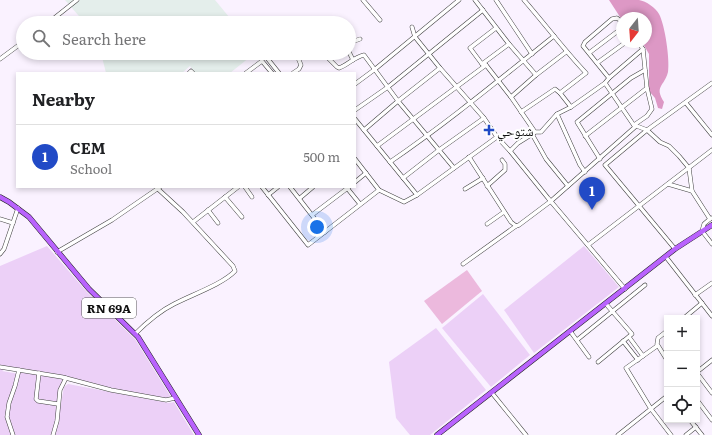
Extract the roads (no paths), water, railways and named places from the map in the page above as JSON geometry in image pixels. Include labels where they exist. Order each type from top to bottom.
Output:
[{"type":"main road","name":"RN 69A","points":[[0,197],[18,208],[28,217],[89,288],[135,334],[199,435]]},
{"type":"main road","points":[[437,435],[443,433],[675,249],[712,225]]},
{"type":"street","points":[[57,16],[77,0]]},
{"type":"street","points":[[363,0],[380,20]]},
{"type":"street","points":[[356,83],[459,0]]},
{"type":"street","points":[[475,0],[509,44],[536,75]]},
{"type":"street","points":[[496,0],[532,54]]},
{"type":"street","points":[[524,0],[566,52],[586,73],[560,93]]},
{"type":"street","points":[[356,109],[388,87],[483,10]]},
{"type":"street","points":[[609,78],[584,46],[585,42],[612,19],[616,18]]},
{"type":"street","points":[[412,27],[415,36],[440,68],[484,118],[497,137],[625,288]]},
{"type":"street","points":[[496,28],[470,48],[511,97],[534,133],[546,159],[568,186]]},
{"type":"street","points":[[589,53],[616,33]]},
{"type":"street","points":[[390,162],[428,136],[471,103],[554,36]]},
{"type":"street","points":[[356,40],[360,39]]},
{"type":"street","points":[[377,146],[456,87],[509,44]]},
{"type":"street","points":[[0,59],[16,47]]},
{"type":"street","points":[[597,64],[618,48]]},
{"type":"street","points":[[463,264],[551,201],[632,131],[635,127],[634,125],[647,116],[652,108],[647,88],[643,48]]},
{"type":"street","points":[[510,151],[518,143],[534,133],[541,132],[557,114],[571,107],[605,84],[609,78],[643,48]]},
{"type":"street","points":[[511,97],[566,52]]},
{"type":"street","points":[[356,58],[364,55],[413,119],[454,168]]},
{"type":"street","points":[[268,60],[278,72]]},
{"type":"street","points":[[294,72],[299,69],[301,64],[299,60]]},
{"type":"street","points":[[330,60],[339,68],[354,60]]},
{"type":"street","points":[[247,72],[262,61],[271,72]]},
{"type":"street","points":[[364,130],[398,100],[440,68]]},
{"type":"street","points":[[600,159],[577,122],[631,78],[645,70]]},
{"type":"street","points":[[675,249],[605,165],[647,130],[712,83]]},
{"type":"street","points":[[605,84],[634,125],[647,130],[660,142],[669,146],[689,168],[692,191],[711,218],[704,224],[702,231],[712,244]]},
{"type":"street","points":[[585,136],[647,88]]},
{"type":"street","points":[[521,112],[555,89],[571,107]]},
{"type":"street","points":[[686,103],[712,135]]},
{"type":"street","points":[[557,114],[584,172]]},
{"type":"street","points":[[403,178],[484,118]]},
{"type":"street","points":[[356,120],[417,195]]},
{"type":"street","points":[[356,160],[379,190],[404,202],[417,195],[497,137]]},
{"type":"street","points":[[588,245],[712,150]]},
{"type":"street","points":[[469,157],[504,212],[516,226]]},
{"type":"street","points":[[487,186],[505,170],[505,164],[502,160]]},
{"type":"street","points":[[356,181],[366,173]]},
{"type":"street","points":[[465,189],[482,178]]},
{"type":"street","points":[[668,184],[692,191]]},
{"type":"street","points":[[58,252],[112,220],[159,188],[193,222],[233,266],[235,271],[223,280],[174,304],[147,322],[135,334]]},
{"type":"street","points":[[193,222],[237,188]]},
{"type":"street","points":[[245,188],[252,197]]},
{"type":"street","points":[[263,188],[308,245],[379,190]]},
{"type":"street","points":[[268,194],[277,188]]},
{"type":"street","points":[[291,188],[325,232]]},
{"type":"street","points":[[300,198],[312,188]]},
{"type":"street","points":[[312,215],[347,188]]},
{"type":"street","points":[[349,188],[360,204]]},
{"type":"street","points":[[225,197],[242,217]]},
{"type":"street","points":[[0,254],[4,249],[18,208]]},
{"type":"street","points":[[208,210],[218,223]]},
{"type":"street","points":[[487,224],[504,212]]},
{"type":"street","points":[[0,219],[13,223]]},
{"type":"street","points":[[666,257],[712,316]]},
{"type":"street","points":[[695,294],[712,283]]},
{"type":"street","points":[[576,340],[645,285]]},
{"type":"street","points":[[688,315],[702,303]]},
{"type":"street","points":[[598,362],[632,334],[606,304]]},
{"type":"street","points":[[570,331],[589,357]]},
{"type":"street","points":[[664,333],[658,338],[656,344],[664,356]]},
{"type":"street","points":[[629,337],[643,356]]},
{"type":"street","points":[[623,341],[638,360]]},
{"type":"street","points":[[657,346],[626,368],[651,409],[670,435]]},
{"type":"street","points":[[700,370],[712,360]]},
{"type":"street","points":[[0,367],[66,378],[111,390],[167,400],[176,398]]},
{"type":"street","points":[[12,435],[7,417],[9,403],[16,386],[20,370]]},
{"type":"street","points":[[39,373],[36,399],[58,404]]},
{"type":"street","points":[[700,377],[712,393]]},
{"type":"street","points":[[53,435],[57,419],[61,387],[66,378]]},
{"type":"street","points":[[492,393],[526,435]]},
{"type":"street","points":[[618,435],[664,398]]},
{"type":"street","points":[[700,404],[712,420]]},
{"type":"street","points":[[693,423],[702,435]]},
{"type":"street","points":[[686,435],[696,427]]},
{"type":"place","name":"شتوحي","points":[[489,130]]},
{"type":"place","name":"CEM","points":[[592,210]]}]
